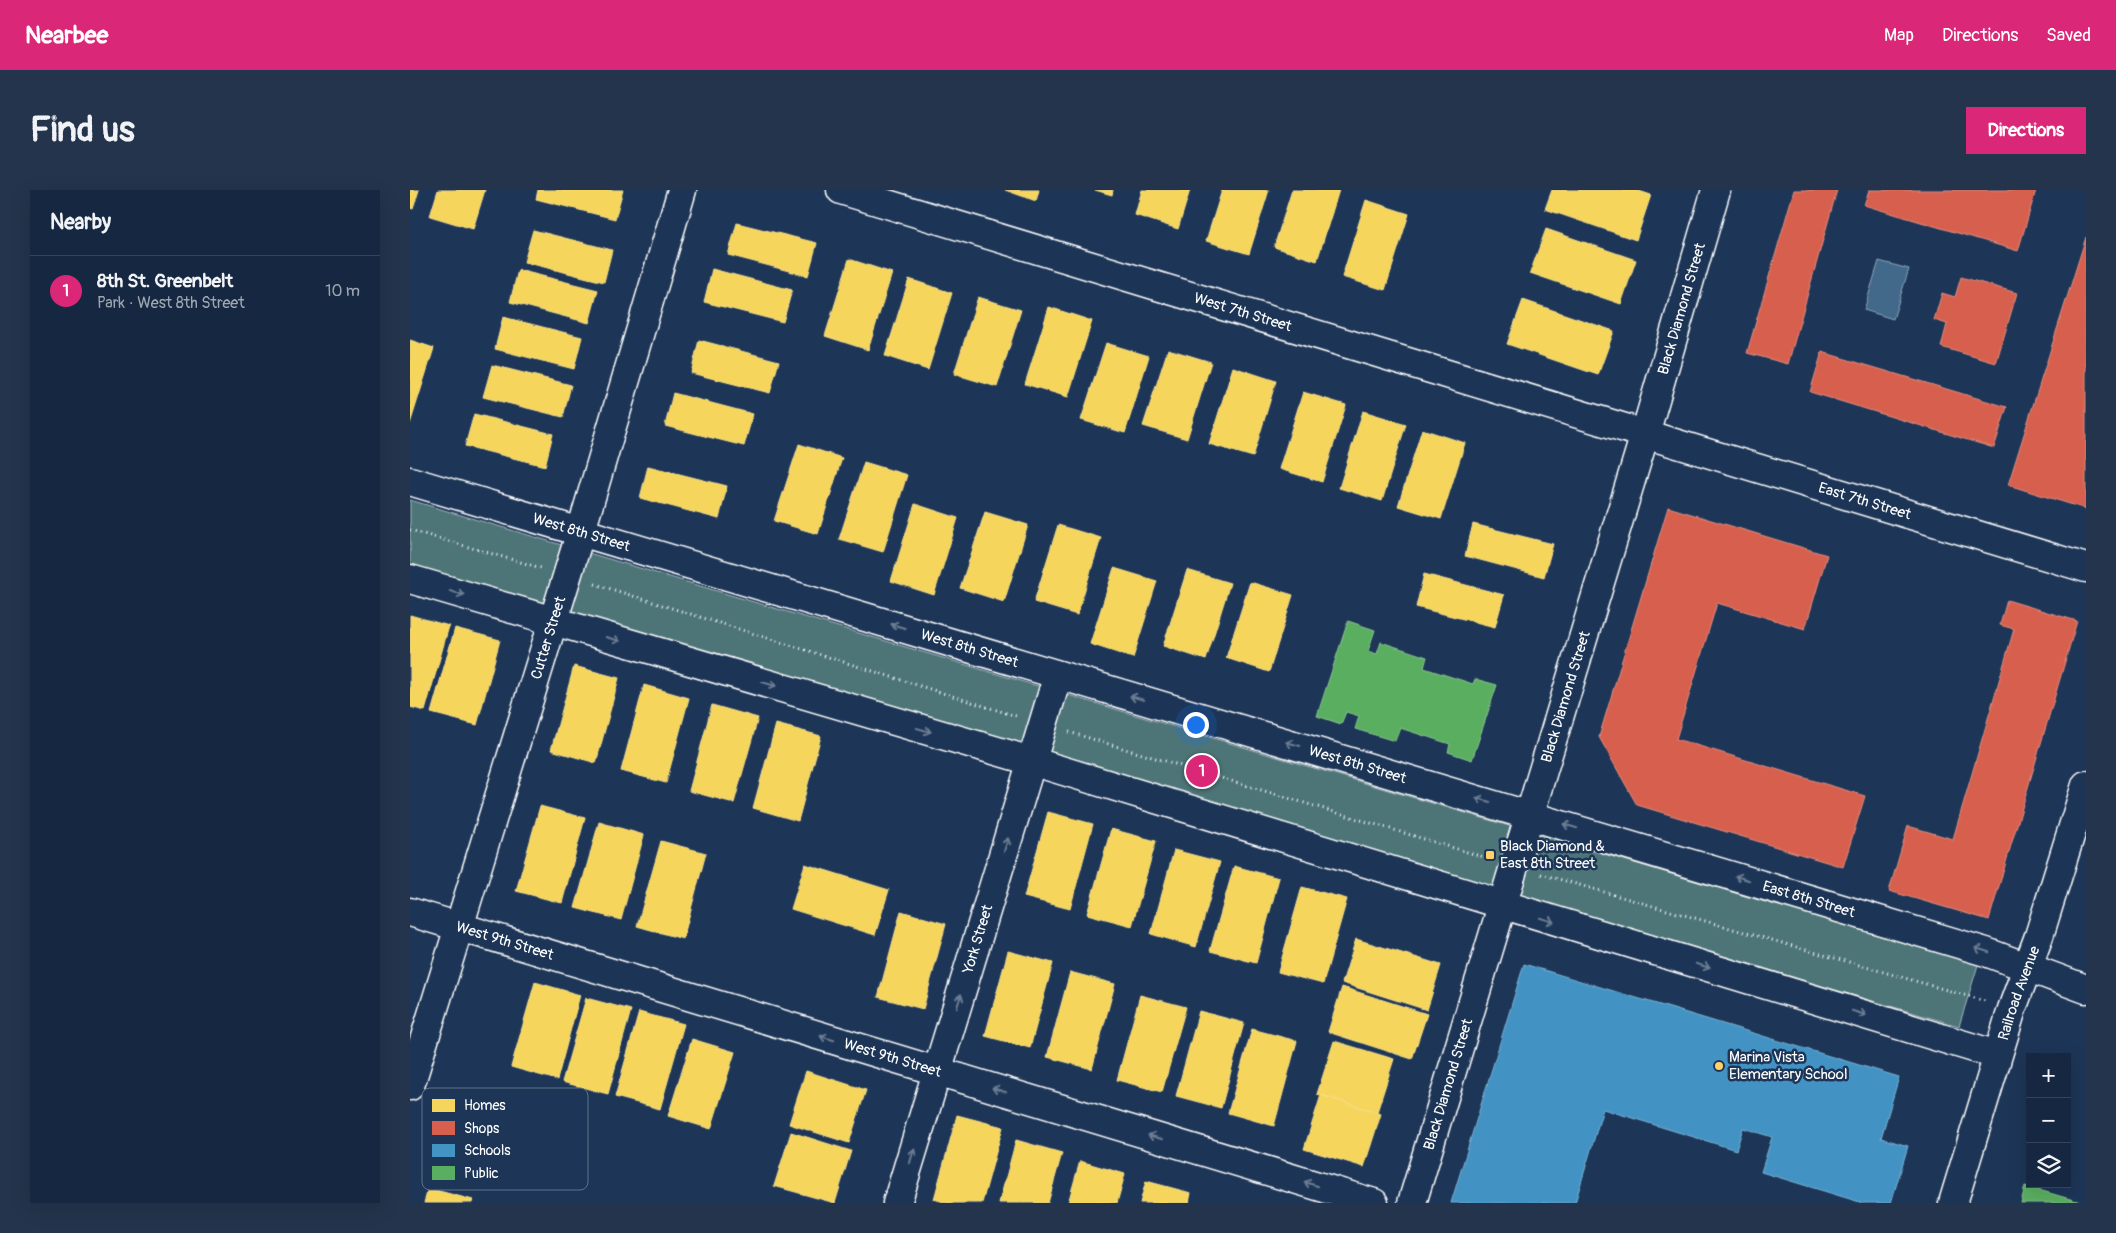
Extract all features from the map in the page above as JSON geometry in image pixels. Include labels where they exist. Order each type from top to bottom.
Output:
[{"type":"street","name":"Cutter Street","points":[[410,1086],[581,531],[682,190]]},
{"type":"street","name":"West 7th Street","points":[[841,190],[887,197],[1644,434]]},
{"type":"street","name":"Black Diamond Street","points":[[1412,1203],[1716,190]]},
{"type":"street","name":"East 7th Street","points":[[1644,434],[2086,568]]},
{"type":"street","name":"West 8th Street","points":[[410,481],[1529,814]]},
{"type":"street","points":[[410,579],[1031,762],[1997,1055]]},
{"type":"street","name":"York Street","points":[[898,1203],[1058,675]]},
{"type":"street","name":"Railroad Avenue","points":[[1953,1203],[1997,1055],[2086,784]]},
{"type":"street","name":"East 8th Street","points":[[1529,814],[1986,952],[2086,989]]},
{"type":"street","name":"West 9th Street","points":[[410,912],[1374,1203]]},
{"type":"path","points":[[410,530],[567,576],[1042,724],[1513,866],[2012,1009]]},
{"type":"green space","points":[[410,500],[1978,965],[1959,1026],[410,577]]},
{"type":"water","points":[[1879,261],[1909,269],[1893,319],[1864,310]]},
{"type":"building: Homes","points":[[410,190],[419,190],[413,209],[410,208]]},
{"type":"building: Homes","points":[[438,190],[485,190],[473,229],[430,216]]},
{"type":"building: Homes","points":[[538,190],[623,190],[615,219],[536,199]]},
{"type":"building: Homes","points":[[1005,190],[1039,190],[1036,201]]},
{"type":"building: Homes","points":[[1095,190],[1113,190],[1112,195]]},
{"type":"building: Homes","points":[[1142,190],[1190,190],[1178,229],[1135,215]]},
{"type":"building: Homes","points":[[1222,190],[1269,190],[1249,254],[1206,241]]},
{"type":"building: Homes","points":[[1292,190],[1339,190],[1317,261],[1274,247]]},
{"type":"building: Homes","points":[[1552,190],[1636,190],[1651,195],[1636,240],[1545,209]]},
{"type":"building: Homes","points":[[1366,200],[1409,214],[1385,290],[1342,277]]},
{"type":"building: Homes","points":[[737,223],[817,243],[808,276],[728,255]]},
{"type":"building: Homes","points":[[1546,229],[1636,260],[1621,304],[1530,273]]},
{"type":"building: Homes","points":[[533,230],[612,250],[604,282],[524,262]]},
{"type":"building: Homes","points":[[849,259],[892,273],[868,350],[825,336]]},
{"type":"building: Homes","points":[[712,269],[792,290],[783,322],[704,302]]},
{"type":"building: Homes","points":[[518,270],[598,290],[589,323],[510,302]]},
{"type":"building: Homes","points":[[909,279],[952,293],[928,370],[885,356]]},
{"type":"building: Homes","points":[[978,297],[1021,310],[997,387],[954,374]]},
{"type":"building: Homes","points":[[1523,300],[1614,331],[1598,375],[1507,344]]},
{"type":"building: Homes","points":[[1049,307],[1092,321],[1068,397],[1025,384]]},
{"type":"building: Homes","points":[[503,317],[582,337],[574,369],[495,349]]},
{"type":"building: Homes","points":[[410,340],[434,348],[410,424]]},
{"type":"building: Homes","points":[[699,340],[779,361],[770,393],[691,373]]},
{"type":"building: Homes","points":[[1106,343],[1149,356],[1125,433],[1081,420]]},
{"type":"building: Homes","points":[[1168,349],[1211,362],[1187,439],[1143,426]]},
{"type":"building: Homes","points":[[492,365],[571,385],[563,417],[483,397]]},
{"type":"building: Homes","points":[[1233,367],[1276,381],[1253,457],[1209,444]]},
{"type":"building: Homes","points":[[1303,392],[1346,405],[1322,482],[1279,469]]},
{"type":"building: Homes","points":[[673,393],[753,414],[744,446],[665,426]]},
{"type":"building: Homes","points":[[1363,411],[1406,424],[1382,501],[1339,488]]},
{"type":"building: Homes","points":[[474,414],[553,434],[545,466],[465,446]]},
{"type":"building: Homes","points":[[1422,429],[1465,443],[1441,519],[1398,506]]},
{"type":"building: Homes","points":[[799,444],[842,458],[818,534],[774,521]]},
{"type":"building: Homes","points":[[864,462],[907,475],[883,552],[839,539]]},
{"type":"building: Homes","points":[[648,466],[727,486],[719,519],[640,498]]},
{"type":"building: Homes","points":[[915,504],[958,518],[934,595],[891,581]]},
{"type":"building: Homes","points":[[985,512],[1028,525],[1004,602],[960,588]]},
{"type":"building: Homes","points":[[1473,524],[1553,544],[1544,577],[1465,556]]},
{"type":"building: Homes","points":[[1058,525],[1101,538],[1077,615],[1034,602]]},
{"type":"building: Homes","points":[[1114,568],[1157,581],[1133,658],[1090,644]]},
{"type":"building: Homes","points":[[1187,570],[1230,583],[1206,660],[1163,646]]},
{"type":"building: Homes","points":[[1424,574],[1504,595],[1495,627],[1416,607]]},
{"type":"building: Homes","points":[[1250,582],[1293,595],[1269,672],[1226,658]]},
{"type":"building: Homes","points":[[410,615],[449,626],[425,711],[410,707]]},
{"type":"building: Homes","points":[[455,628],[500,640],[477,725],[431,713]]},
{"type":"building: Homes","points":[[574,666],[619,678],[596,763],[551,750]]},
{"type":"building: Homes","points":[[644,685],[689,698],[666,783],[621,771]]},
{"type":"building: Homes","points":[[712,705],[758,718],[734,803],[689,791]]},
{"type":"building: Homes","points":[[776,724],[821,736],[798,821],[753,808]]},
{"type":"building: Homes","points":[[540,806],[585,818],[562,903],[516,891]]},
{"type":"building: Homes","points":[[1048,812],[1093,824],[1070,909],[1024,897]]},
{"type":"building: Homes","points":[[599,822],[644,835],[621,920],[575,908]]},
{"type":"building: Homes","points":[[1111,829],[1156,841],[1132,926],[1087,914]]},
{"type":"building: Homes","points":[[661,841],[706,853],[683,939],[637,926]]},
{"type":"building: Homes","points":[[1174,850],[1220,862],[1196,947],[1151,934]]},
{"type":"building: Homes","points":[[805,864],[889,890],[875,935],[791,909]]},
{"type":"building: Homes","points":[[1234,866],[1279,878],[1256,963],[1210,951]]},
{"type":"building: Homes","points":[[1302,887],[1347,899],[1323,984],[1278,972]]},
{"type":"building: Homes","points":[[901,911],[946,924],[923,1009],[878,997]]},
{"type":"building: Homes","points":[[1356,939],[1441,965],[1427,1010],[1342,983]]},
{"type":"building: Homes","points":[[1008,951],[1053,963],[1030,1048],[985,1036]]},
{"type":"building: Homes","points":[[1070,972],[1115,984],[1092,1069],[1047,1057]]},
{"type":"building: Homes","points":[[535,982],[580,995],[557,1080],[511,1067]]},
{"type":"building: Homes","points":[[1342,987],[1427,1014],[1412,1059],[1328,1032]]},
{"type":"building: Homes","points":[[1140,995],[1186,1007],[1162,1092],[1117,1080]]},
{"type":"building: Homes","points":[[586,998],[631,1010],[608,1094],[562,1082]]},
{"type":"building: Homes","points":[[1199,1011],[1244,1023],[1221,1108],[1176,1096]]},
{"type":"building: Homes","points":[[639,1012],[684,1024],[660,1109],[615,1097]]},
{"type":"building: Homes","points":[[1252,1029],[1297,1041],[1274,1126],[1228,1113]]},
{"type":"building: Homes","points":[[692,1039],[735,1052],[711,1129],[668,1116]]},
{"type":"building: Homes","points":[[1334,1041],[1394,1059],[1377,1112],[1317,1094]]},
{"type":"building: Homes","points":[[806,1071],[866,1090],[849,1143],[789,1124]]},
{"type":"building: Homes","points":[[1321,1095],[1381,1114],[1364,1167],[1304,1149]]},
{"type":"building: Homes","points":[[957,1115],[1003,1127],[982,1203],[947,1203],[934,1199]]},
{"type":"building: Homes","points":[[791,1132],[851,1151],[835,1203],[774,1186]]},
{"type":"building: Homes","points":[[1016,1140],[1062,1153],[1048,1203],[999,1203]]},
{"type":"building: Homes","points":[[1080,1161],[1125,1174],[1117,1203],[1068,1203]]},
{"type":"building: Homes","points":[[1146,1181],[1191,1193],[1189,1203],[1140,1203]]},
{"type":"building: Homes","points":[[427,1190],[436,1190],[473,1200],[472,1203],[424,1203]]},
{"type":"building: Shops","points":[[1794,190],[1837,190],[1788,364],[1747,353]]},
{"type":"building: Shops","points":[[1869,190],[2036,190],[2018,251],[1864,205]]},
{"type":"building: Shops","points":[[2086,237],[2086,509],[2008,485]]},
{"type":"building: Shops","points":[[1961,277],[2017,293],[1996,363],[1941,347],[1947,324],[1934,320],[1942,293],[1955,297]]},
{"type":"building: Shops","points":[[1822,352],[2007,407],[1994,448],[1810,392]]},
{"type":"building: Shops","points":[[1668,507],[1827,555],[1805,629],[1717,603],[1676,739],[1865,796],[1843,867],[1637,805],[1599,737]]},
{"type":"building: Shops","points":[[2007,600],[2077,621],[1989,920],[1889,891],[1908,826],[1953,839],[2014,629],[2000,625]]},
{"type":"building: Schools","name":"Marina Vista Elementary School","points":[[1524,964],[1899,1077],[1881,1138],[1908,1146],[1891,1203],[1863,1203],[1761,1172],[1772,1137],[1743,1128],[1736,1150],[1603,1109],[1575,1203],[1451,1203]]},
{"type":"building: Public","points":[[1348,621],[1375,630],[1368,651],[1377,654],[1381,642],[1427,657],[1424,668],[1473,684],[1475,679],[1497,685],[1472,760],[1448,752],[1450,744],[1400,728],[1395,741],[1355,729],[1359,716],[1346,712],[1341,724],[1317,716]]},
{"type":"building: Public","points":[[2025,1186],[2026,1188],[2084,1203],[2021,1203]]},
{"type":"place","name":"8th St. Greenbelt","points":[[1202,771]]},
{"type":"place","name":"Black Diamond & East 8th Street","points":[[1490,855]]},
{"type":"place","name":"Marina Vista Elementary School","points":[[1719,1066]]}]
